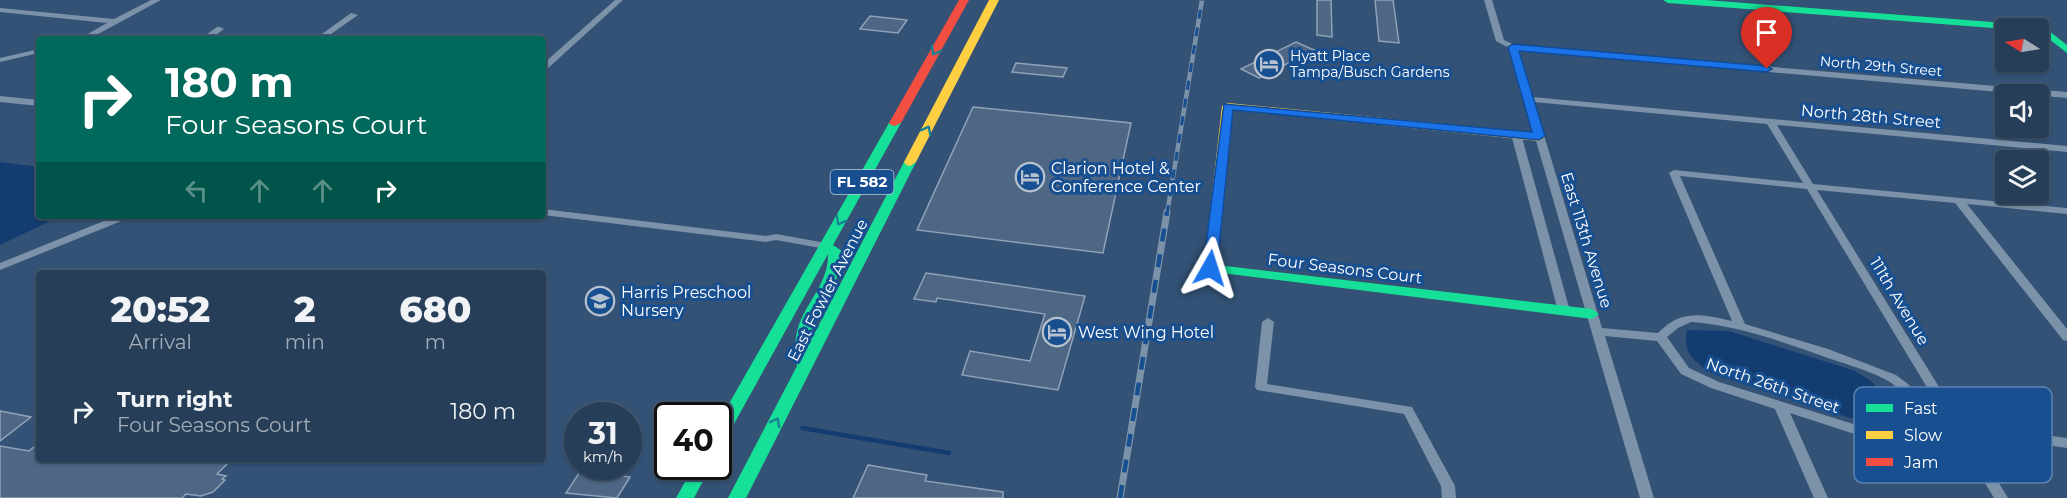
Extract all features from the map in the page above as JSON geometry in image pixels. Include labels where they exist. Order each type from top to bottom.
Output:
[{"type":"main road","name":"East Fowler Avenue","points":[[732,413],[964,0]]},
{"type":"main road","name":"East Fowler Avenue","points":[[737,498],[994,0]]},
{"type":"main road","points":[[1668,0],[1995,26]]},
{"type":"main road","points":[[2049,30],[2067,31]]},
{"type":"main road","points":[[2049,37],[2067,50]]},
{"type":"main road","name":"Four Seasons Court","points":[[1539,136],[1228,106],[1210,268],[1592,314]]},
{"type":"main road","points":[[806,368],[802,348],[806,327],[833,272],[837,257],[836,251],[826,246]]},
{"type":"main road","points":[[685,498],[695,480]]},
{"type":"street","points":[[89,36],[157,0]]},
{"type":"street","points":[[546,65],[619,0]]},
{"type":"street","name":"East 113th Avenue","points":[[1488,0],[1500,41],[1513,47],[1647,498]]},
{"type":"street","points":[[0,10],[116,22]]},
{"type":"street","points":[[323,36],[354,15]]},
{"type":"street","points":[[209,36],[220,29]]},
{"type":"street","name":"North 29th Street","points":[[1513,47],[2067,95]]},
{"type":"street","points":[[0,60],[36,52]]},
{"type":"street","points":[[0,99],[36,104]]},
{"type":"street","name":"North 28th Street","points":[[1528,99],[2067,149]]},
{"type":"street","name":"111th Avenue","points":[[1770,121],[1933,387]]},
{"type":"street","points":[[1516,134],[1564,311]]},
{"type":"street","points":[[1740,326],[1674,173],[2067,211]]},
{"type":"street","points":[[1958,200],[2067,337]]},
{"type":"street","points":[[546,212],[766,239],[770,243],[810,249],[826,246]]},
{"type":"street","points":[[0,267],[118,219]]},
{"type":"street","points":[[1597,331],[1660,337],[1673,324],[1692,317],[1740,326],[1856,363],[1892,378],[1901,387]]},
{"type":"street","points":[[1268,322],[1261,387],[1408,410],[1448,486],[1449,498]]},
{"type":"street","name":"North 26th Street","points":[[1660,337],[1685,371],[1715,385],[1781,408],[1854,429]]},
{"type":"street","points":[[1781,408],[1821,498]]},
{"type":"street","points":[[2052,441],[2067,443]]},
{"type":"street","name":"111th Avenue","points":[[1992,483],[2001,498]]},
{"type":"water","points":[[0,162],[36,167],[36,219],[55,219],[0,245]]},
{"type":"water","points":[[1687,330],[1729,331],[1855,371],[1877,387],[1854,387],[1854,419],[1713,374],[1691,356],[1686,345]]},
{"type":"building","points":[[1317,0],[1331,0],[1332,37],[1317,35]]},
{"type":"building","points":[[1375,0],[1393,0],[1399,43],[1379,41]]},
{"type":"building","points":[[870,16],[907,20],[898,33],[860,29]]},
{"type":"building","name":"Hyatt Place Tampa/Busch Gardens","points":[[1296,42],[1314,50],[1259,78],[1241,69]]},
{"type":"building","points":[[1016,63],[1067,68],[1063,77],[1012,72]]},
{"type":"building","name":"Clarion Hotel & Conference Center","points":[[973,107],[1131,123],[1103,253],[917,230]]},
{"type":"building","name":"West Wing Hotel","points":[[926,273],[1085,296],[1058,390],[962,375],[970,351],[1030,361],[1045,314],[937,298],[936,302],[914,299]]},
{"type":"building","points":[[0,411],[31,417],[0,441]]},
{"type":"building","points":[[36,445],[36,462],[229,462],[217,474],[226,476],[222,479],[225,480],[213,492],[201,496],[186,494],[182,498],[0,498],[0,446],[29,451]]},
{"type":"building","points":[[868,465],[927,475],[925,481],[1003,492],[1003,498],[853,498]]},
{"type":"building","points":[[574,480],[628,480],[617,498],[566,493]]},
{"type":"waterway","points":[[802,428],[949,453]]},
{"type":"railway","points":[[1167,214],[1202,0]]},
{"type":"railway","points":[[1120,498],[1167,212]]},
{"type":"traffic: fast","points":[[1668,0],[1995,25]]},
{"type":"traffic: fast","points":[[2049,34],[2067,50]]},
{"type":"traffic: fast","points":[[732,413],[895,123]]},
{"type":"traffic: fast","points":[[737,498],[910,162]]},
{"type":"traffic: fast","points":[[1217,203],[1210,268],[1592,314]]},
{"type":"traffic: fast","points":[[805,368],[803,349],[805,330],[813,310],[830,282],[835,262],[835,251],[826,246]]},
{"type":"traffic: fast","points":[[685,498],[695,480]]},
{"type":"traffic: slow","points":[[910,162],[994,0]]},
{"type":"traffic: slow","points":[[1217,203],[1228,106],[1539,137]]},
{"type":"traffic: jam","points":[[895,123],[964,0]]},
{"type":"place","name":"Hyatt Place Tampa/Busch Gardens","points":[[1269,64]]},
{"type":"place","name":"Clarion Hotel & Conference Center","points":[[1030,177]]},
{"type":"place","name":"Harris Preschool Nursery","points":[[600,301]]},
{"type":"place","name":"West Wing Hotel","points":[[1057,332]]},
{"type":"route","points":[[1210,268],[1228,106],[1539,136],[1513,47],[1767,69]]}]
